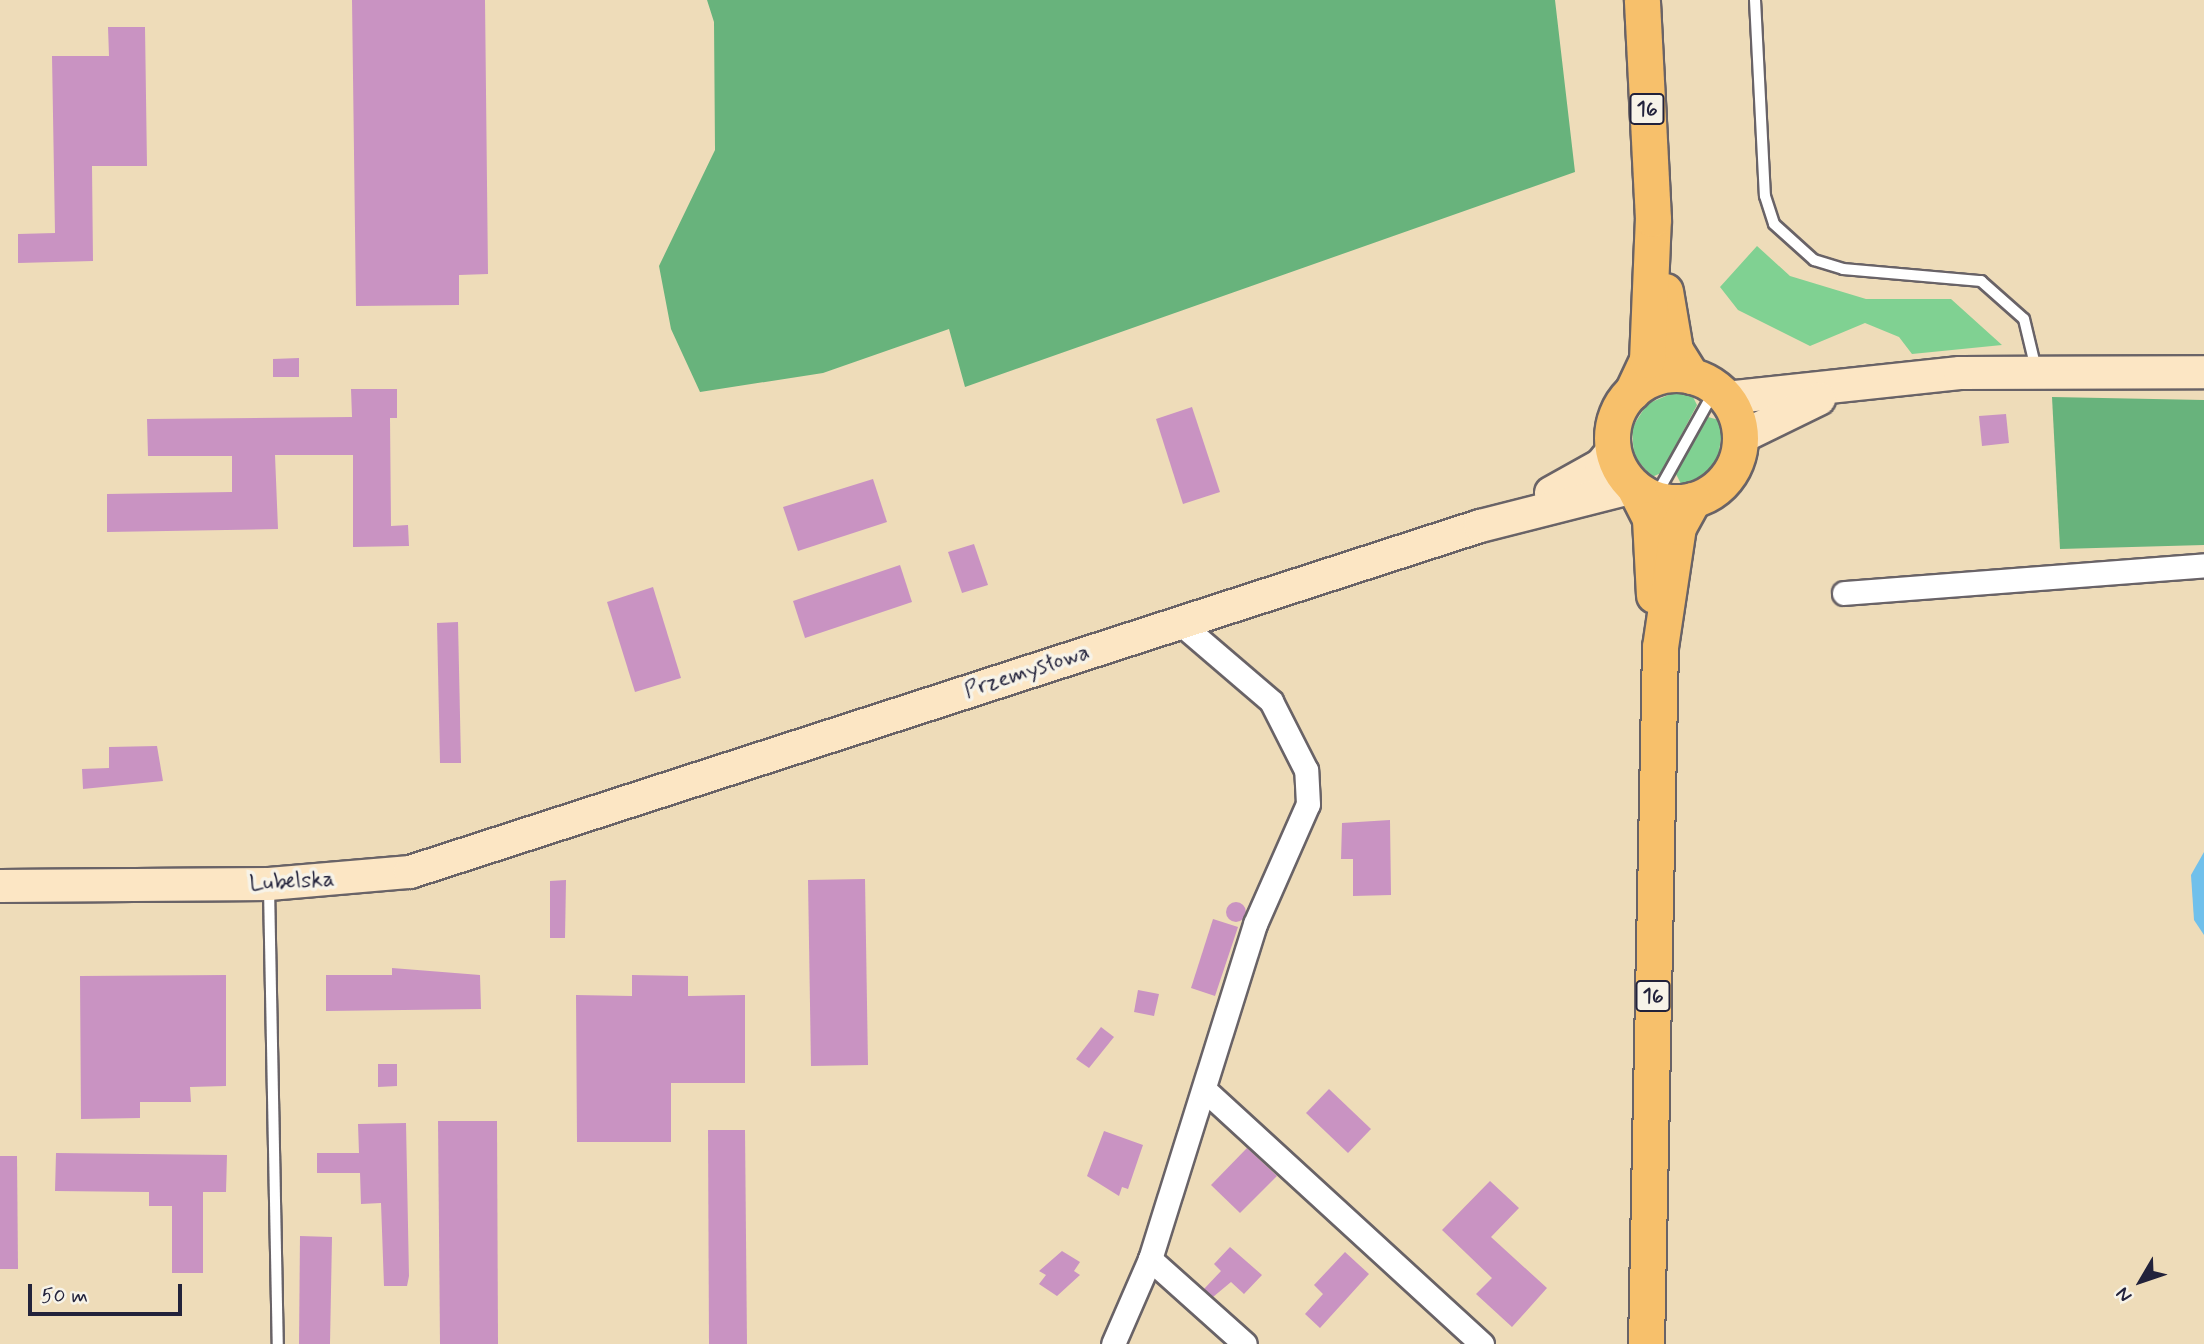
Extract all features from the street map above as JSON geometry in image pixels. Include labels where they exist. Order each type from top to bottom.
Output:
[{"type":"main road","name":"16","points":[[1642,0],[1653,219],[1647,360],[1613,429],[1613,450],[1644,493],[1650,519],[1660,648],[1646,1344]]},
{"type":"main road","name":"16","points":[[1653,219],[1675,350],[1711,388],[1741,437]]},
{"type":"main road","points":[[1632,392],[1670,374],[1711,388]]},
{"type":"main road","points":[[1644,493],[1693,500],[1728,477],[1741,437]]},
{"type":"main road","name":"16","points":[[1660,648],[1678,527],[1693,500]]},
{"type":"street","points":[[1711,388],[1860,383],[2037,372],[2204,372]]},
{"type":"street","points":[[1741,437],[1860,383]]},
{"type":"street","name":"Przemysłowa","points":[[1480,526],[1574,482],[1613,450]]},
{"type":"street","name":"Przemysłowa","points":[[576,822],[1480,526],[1644,493]]},
{"type":"street","points":[[1844,593],[2204,565]]},
{"type":"street","points":[[1113,1344],[1150,1259],[1207,1091],[1255,924],[1308,804],[1307,781],[1271,701],[1180,623]]},
{"type":"street","name":"Lubelska","points":[[0,886],[269,884],[410,872],[576,822]]},
{"type":"street","points":[[1207,1091],[1482,1344]]},
{"type":"street","points":[[1150,1259],[1245,1344]]},
{"type":"lane","points":[[1755,0],[1765,196],[1774,224],[1814,260],[1843,269],[1981,281],[2024,319],[2037,372]]},
{"type":"lane","points":[[1644,493],[1711,388]]},
{"type":"lane","points":[[269,884],[278,1344]]},
{"type":"green space","points":[[707,0],[1555,0],[1575,172],[965,387],[949,329],[823,373],[700,392],[671,329],[659,266],[715,150],[714,22]]},
{"type":"green space","points":[[1757,246],[1790,276],[1866,299],[1951,299],[2002,345],[1912,354],[1899,337],[1865,323],[1810,346],[1738,310],[1720,287]]},
{"type":"green space","points":[[1673,393],[1692,395],[1697,405],[1661,473],[1652,477],[1634,456],[1632,428],[1647,404]]},
{"type":"green space","points":[[2052,397],[2204,400],[2204,545],[2060,549]]},
{"type":"green space","points":[[1708,417],[1719,420],[1722,431],[1718,459],[1704,476],[1681,484],[1675,472]]},
{"type":"water","points":[[2204,852],[2204,935],[2194,920],[2191,875]]},
{"type":"building","points":[[352,0],[485,0],[488,274],[459,275],[459,305],[356,306]]},
{"type":"building","points":[[108,27],[145,27],[147,166],[92,166],[93,261],[18,263],[18,234],[55,233],[52,56],[109,56]]},
{"type":"building","points":[[299,358],[299,377],[273,377],[273,359]]},
{"type":"building","points":[[351,389],[397,389],[397,418],[390,418],[391,526],[408,525],[409,546],[353,547],[353,455],[275,455],[278,529],[107,532],[107,494],[232,492],[232,456],[148,456],[147,419],[352,417]]},
{"type":"building","points":[[1192,407],[1220,492],[1183,504],[1156,419]]},
{"type":"building","points":[[2006,414],[2009,443],[1982,446],[1979,416]]},
{"type":"building","points":[[873,479],[887,522],[798,551],[783,507]]},
{"type":"building","points":[[974,544],[988,585],[962,593],[948,552]]},
{"type":"building","points":[[900,565],[912,602],[805,638],[793,601]]},
{"type":"building","points":[[653,587],[681,678],[635,692],[607,602]]},
{"type":"building","points":[[458,622],[461,763],[440,763],[437,623]]},
{"type":"building","points":[[157,746],[163,781],[83,789],[82,769],[109,768],[109,747]]},
{"type":"building","points":[[1390,820],[1391,895],[1353,896],[1353,859],[1341,859],[1342,823]]},
{"type":"building","points":[[865,879],[868,1065],[811,1066],[808,880]]},
{"type":"building","points":[[566,880],[565,938],[550,938],[550,881]]},
{"type":"building","points":[[1232,902],[1240,902],[1246,912],[1240,922],[1232,922],[1226,916],[1226,908]]},
{"type":"building","points":[[1213,919],[1238,927],[1215,996],[1191,988]]},
{"type":"building","points":[[392,968],[480,975],[481,1009],[326,1011],[326,975],[392,975]]},
{"type":"building","points":[[226,975],[226,1086],[190,1087],[191,1102],[140,1102],[140,1118],[81,1119],[80,976]]},
{"type":"building","points":[[632,975],[688,976],[688,996],[745,995],[745,1083],[671,1083],[671,1142],[577,1142],[576,995],[632,996]]},
{"type":"building","points":[[1138,990],[1159,994],[1154,1016],[1134,1012]]},
{"type":"building","points":[[1101,1027],[1114,1037],[1089,1068],[1076,1059]]},
{"type":"building","points":[[378,1064],[397,1064],[397,1086],[378,1087]]},
{"type":"building","points":[[1329,1089],[1371,1129],[1348,1153],[1306,1113]]},
{"type":"building","points":[[438,1121],[497,1121],[498,1344],[440,1344]]},
{"type":"building","points":[[406,1123],[409,1276],[407,1286],[384,1286],[381,1203],[361,1204],[360,1173],[317,1173],[317,1153],[359,1153],[358,1124]]},
{"type":"building","points":[[708,1130],[745,1130],[747,1344],[709,1344]]},
{"type":"building","points":[[1104,1131],[1143,1145],[1128,1189],[1122,1187],[1119,1196],[1087,1176]]},
{"type":"building","points":[[1247,1148],[1277,1176],[1240,1213],[1211,1185]]},
{"type":"building","points":[[56,1153],[227,1155],[226,1192],[203,1192],[203,1273],[172,1273],[172,1206],[149,1206],[149,1192],[55,1191]]},
{"type":"building","points":[[0,1156],[17,1156],[18,1269],[0,1269]]},
{"type":"building","points":[[1490,1181],[1519,1208],[1491,1237],[1547,1288],[1512,1327],[1476,1294],[1492,1278],[1442,1230]]},
{"type":"building","points":[[300,1236],[332,1237],[330,1344],[299,1344]]},
{"type":"building","points":[[1230,1247],[1262,1275],[1244,1294],[1231,1282],[1213,1297],[1204,1289],[1221,1271],[1214,1264]]},
{"type":"building","points":[[1062,1251],[1080,1262],[1074,1271],[1080,1275],[1057,1296],[1039,1284],[1046,1275],[1039,1271]]},
{"type":"building","points":[[1345,1252],[1369,1274],[1320,1328],[1305,1314],[1323,1294],[1314,1285]]}]
